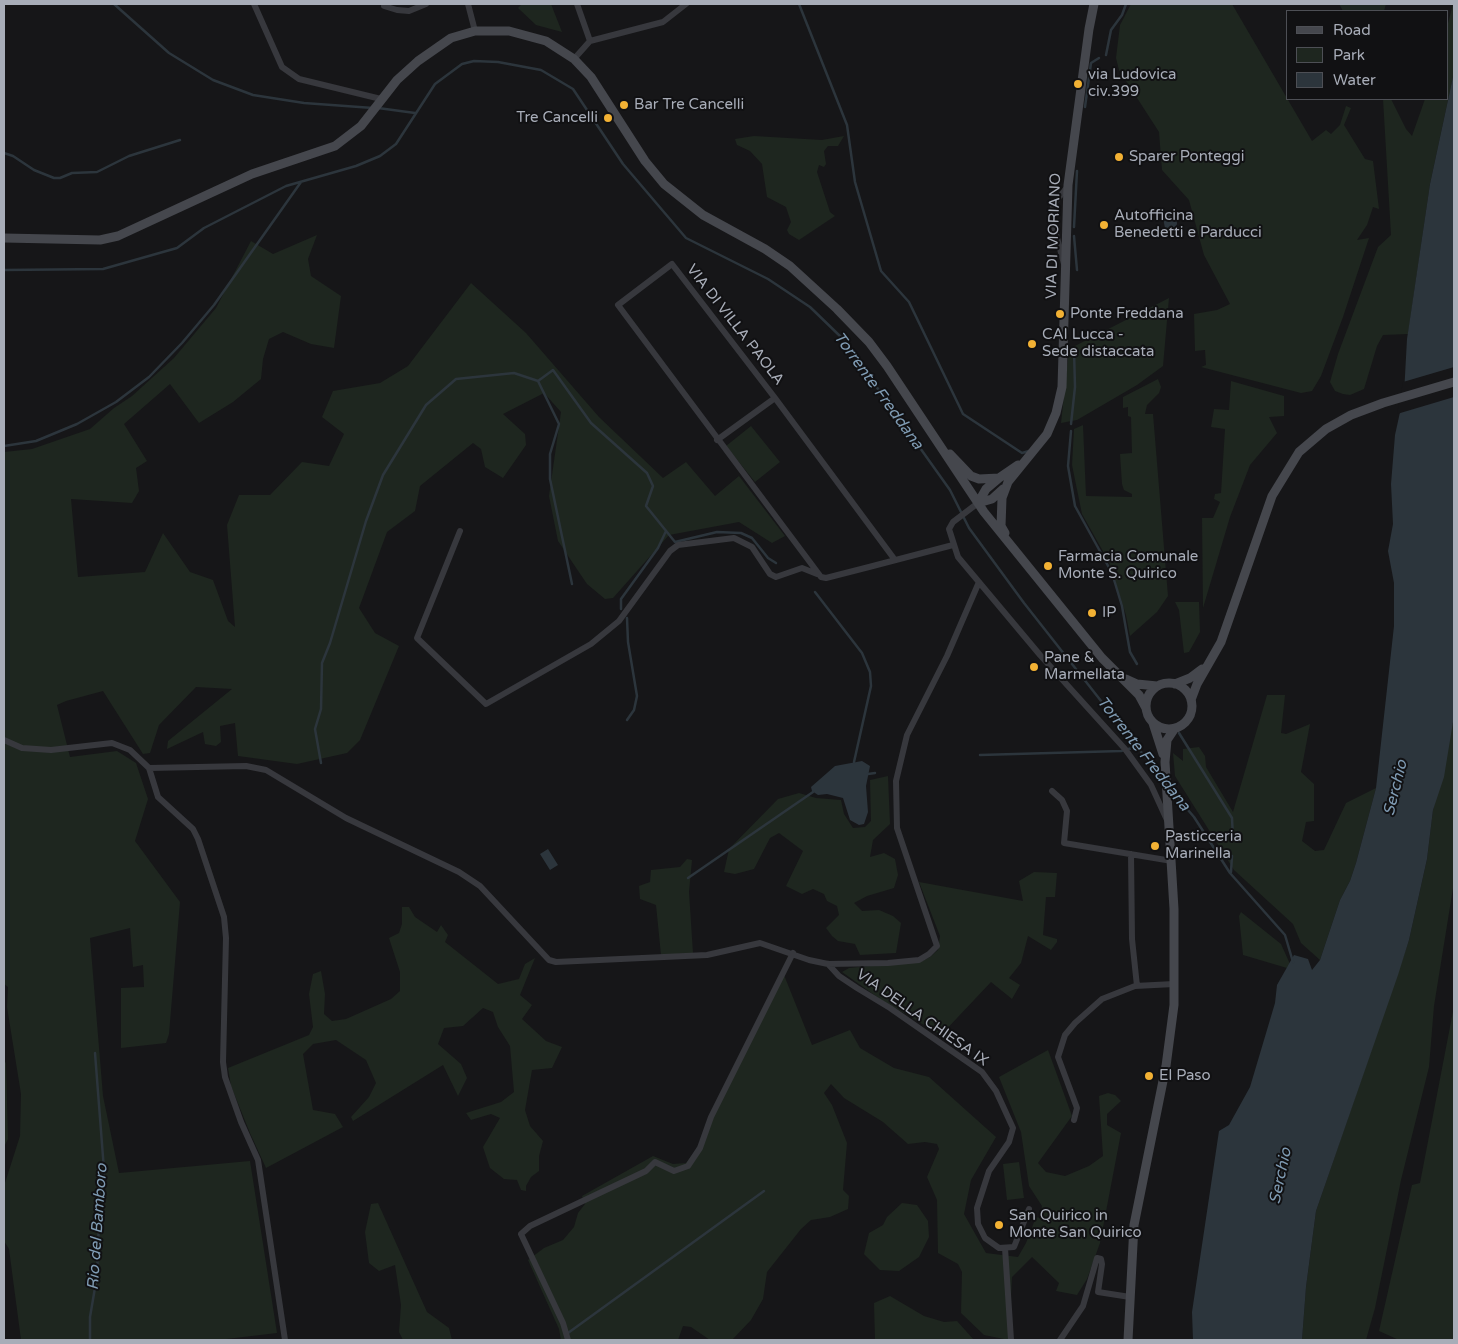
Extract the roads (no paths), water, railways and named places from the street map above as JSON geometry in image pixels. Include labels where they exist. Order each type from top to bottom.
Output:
[{"type":"main road","name":"VIA DI MORIANO","points":[[1013,547],[1001,526],[1001,504],[1008,482],[1042,442],[1056,413],[1062,387],[1068,185],[1088,29],[1094,4]]},
{"type":"main road","points":[[4,238],[90,240],[118,236],[252,174],[329,149],[355,132],[397,80],[430,52],[452,38],[475,31],[509,31],[535,37],[558,47],[574,59],[591,77],[654,174],[682,200],[784,262],[837,309],[869,342],[933,436],[974,506],[1013,547],[1102,658],[1139,695],[1153,723],[1166,762]]},
{"type":"main road","points":[[1128,1340],[1134,1225],[1166,1066],[1172,1025],[1174,984],[1172,861],[1166,762],[1167,740],[1175,728],[1188,718],[1191,700],[1206,665],[1221,642],[1272,496],[1285,472],[1304,447],[1326,429],[1351,415],[1383,403],[1454,382]]},
{"type":"main road","points":[[933,436],[971,476],[988,479],[999,478]]},
{"type":"main road","name":"VIA DI MORIANO","points":[[974,506],[986,489],[1025,461]]},
{"type":"main road","points":[[974,506],[987,502],[997,496],[1008,482]]},
{"type":"main road","points":[[1175,684],[1190,678],[1206,665]]},
{"type":"main road","points":[[1121,677],[1137,684],[1157,686],[1166,683],[1175,684],[1186,690],[1191,700]]},
{"type":"main road","points":[[1146,708],[1147,698],[1157,686]]},
{"type":"main road","points":[[1153,723],[1166,729],[1175,728]]},
{"type":"street","points":[[254,4],[282,67],[299,79],[381,99]]},
{"type":"street","points":[[384,6],[409,11],[426,4]]},
{"type":"street","points":[[468,4],[475,31]]},
{"type":"street","points":[[577,4],[590,41]]},
{"type":"street","points":[[574,59],[590,41],[662,22],[686,4]]},
{"type":"street","points":[[1065,269],[1055,234],[1053,205],[1068,185]]},
{"type":"street","name":"VIA DI VILLA PAOLA","points":[[820,577],[802,549],[717,440],[618,305],[672,264],[775,398],[895,560]]},
{"type":"street","name":"VIA DI VILLA PAOLA","points":[[717,440],[775,398]]},
{"type":"street","name":"VIA DI MORIANO","points":[[953,544],[949,529],[953,522],[974,506]]},
{"type":"street","points":[[460,531],[417,638],[486,704],[591,644],[619,621],[670,551],[678,545],[734,538],[752,547],[770,574],[776,577],[802,568],[809,569],[820,577],[826,578],[953,544],[958,556],[979,582],[1125,749],[1152,786],[1170,828]]},
{"type":"street","points":[[148,768],[246,766],[266,770],[346,818],[459,872],[480,886],[549,960],[556,962],[707,955],[760,943],[809,960],[828,964],[888,963],[919,960],[930,954],[937,946],[897,828],[896,781],[907,735],[947,656],[979,582]]},
{"type":"street","points":[[4,740],[22,748],[51,750],[112,743],[130,750],[148,768],[158,797],[193,829],[198,839],[224,917],[226,938],[225,1077],[241,1122],[258,1160],[285,1340]]},
{"type":"street","points":[[1152,786],[1168,795]]},
{"type":"street","points":[[1152,786],[1168,795]]},
{"type":"street","points":[[1052,791],[1062,800],[1066,811],[1064,843],[1172,861]]},
{"type":"street","points":[[1158,799],[1168,795]]},
{"type":"street","points":[[1131,854],[1132,939],[1137,986]]},
{"type":"street","points":[[568,1340],[563,1323],[521,1234],[530,1226],[646,1171],[655,1162],[674,1171],[688,1166],[700,1148],[711,1117],[793,953]]},
{"type":"street","name":"VIA DELLA CHIESA IX","points":[[828,964],[839,976],[856,988],[898,1013],[982,1072],[996,1091],[1013,1128],[1009,1142],[989,1170],[977,1208],[977,1216],[978,1224],[985,1238],[998,1248],[1006,1248]]},
{"type":"street","points":[[1074,1120],[1077,1108],[1058,1057],[1065,1035],[1074,1023],[1102,999],[1137,986],[1174,984]]},
{"type":"street","points":[[1011,1340],[1006,1248],[1014,1247],[1029,1209]]},
{"type":"street","points":[[1060,1340],[1083,1306],[1097,1258],[1101,1259],[1102,1264],[1098,1292],[1130,1297]]},
{"type":"water","name":"Serchio","points":[[1454,72],[1454,716],[1444,777],[1433,810],[1427,859],[1409,940],[1316,1211],[1306,1287],[1302,1340],[1193,1340],[1192,1312],[1219,1131],[1229,1125],[1250,1087],[1275,1003],[1277,985],[1294,955],[1308,959],[1312,970],[1320,960],[1340,900],[1350,881],[1356,863],[1376,788],[1394,626],[1394,583],[1388,551],[1393,524],[1391,484],[1395,435],[1404,394],[1407,339],[1430,184]]},
{"type":"water","points":[[1176,213],[1177,224],[1175,228],[1165,228],[1163,218]]},
{"type":"water","points":[[862,761],[870,766],[866,786],[868,812],[864,824],[859,825],[850,820],[843,798],[827,794],[818,795],[812,791],[811,787],[835,766]]},
{"type":"water","points":[[548,849],[558,865],[550,870],[540,854]]},
{"type":"waterway","points":[[114,4],[169,53],[213,80],[253,95],[304,103],[373,108]]},
{"type":"waterway","points":[[799,4],[847,125],[855,182],[881,271],[909,302],[963,414],[1022,453],[1029,451]]},
{"type":"waterway","points":[[1106,55],[1111,30],[1122,15],[1126,4]]},
{"type":"waterway","points":[[1085,107],[1091,63],[1099,58]]},
{"type":"waterway","name":"Torrente Freddana","points":[[4,270],[103,269],[177,248],[204,228],[286,186],[356,166],[380,156],[396,144],[435,84],[462,64],[474,61],[498,62],[541,70],[573,89],[623,164],[686,238],[768,279],[810,307],[841,337],[950,490],[969,528],[1024,603],[1164,781]]},
{"type":"waterway","points":[[378,108],[415,113]]},
{"type":"waterway","points":[[4,153],[13,156],[34,170],[54,178],[60,178],[72,173],[97,172],[129,156],[180,140]]},
{"type":"waterway","points":[[1074,227],[1077,171]]},
{"type":"waterway","points":[[4,446],[36,441],[77,424],[116,402],[149,377],[182,343],[214,305],[301,182]]},
{"type":"waterway","points":[[1074,236],[1077,270]]},
{"type":"waterway","points":[[1071,424],[1075,387],[1074,350]]},
{"type":"waterway","points":[[538,381],[553,370],[591,423],[647,473],[653,486],[646,506],[675,542],[717,532],[741,533],[752,538],[768,558],[776,563]]},
{"type":"waterway","points":[[321,763],[315,729],[321,709],[322,663],[330,643],[366,521],[383,475],[426,405],[456,379],[514,373],[538,381]]},
{"type":"waterway","points":[[538,381],[559,424],[550,454],[550,479],[572,584]]},
{"type":"waterway","points":[[1071,431],[1068,466],[1075,506],[1112,573],[1122,606],[1130,652],[1137,664]]},
{"type":"waterway","points":[[621,609],[621,599],[658,548],[666,531]]},
{"type":"waterway","points":[[815,592],[862,653],[870,672],[871,686],[854,762]]},
{"type":"waterway","points":[[627,618],[628,642],[637,696],[634,710],[627,720]]},
{"type":"waterway","points":[[1179,733],[1232,818],[1233,839]]},
{"type":"waterway","points":[[980,755],[1121,751],[1136,747]]},
{"type":"waterway","points":[[868,774],[875,773]]},
{"type":"waterway","name":"Torrente Freddana","points":[[1170,789],[1194,817],[1230,873],[1285,935],[1293,962]]},
{"type":"waterway","points":[[688,878],[813,792]]},
{"type":"waterway","points":[[1231,872],[1232,856]]},
{"type":"waterway","name":"Rio del Bamboro","points":[[90,1340],[90,1317],[97,1276],[99,1219],[104,1170],[95,1053]]},
{"type":"waterway","points":[[568,1333],[764,1191]]},
{"type":"place","name":"via Ludovica civ.399","points":[[1078,84]]},
{"type":"place","name":"Bar Tre Cancelli","points":[[624,105]]},
{"type":"place","name":"Tre Cancelli","points":[[608,118]]},
{"type":"place","name":"Sparer Ponteggi","points":[[1119,157]]},
{"type":"place","name":"Autofficina Benedetti e Parducci","points":[[1104,225]]},
{"type":"place","name":"Ponte Freddana","points":[[1060,314]]},
{"type":"place","name":"CAI Lucca - Sede distaccata","points":[[1032,344]]},
{"type":"place","name":"Farmacia Comunale Monte S. Quirico","points":[[1048,566]]},
{"type":"place","name":"IP","points":[[1092,613]]},
{"type":"place","name":"Pane & Marmellata","points":[[1034,667]]},
{"type":"place","name":"Pasticceria Marinella","points":[[1155,846]]},
{"type":"place","name":"El Paso","points":[[1149,1076]]},
{"type":"place","name":"San Quirico in Monte San Quirico","points":[[999,1225]]}]
